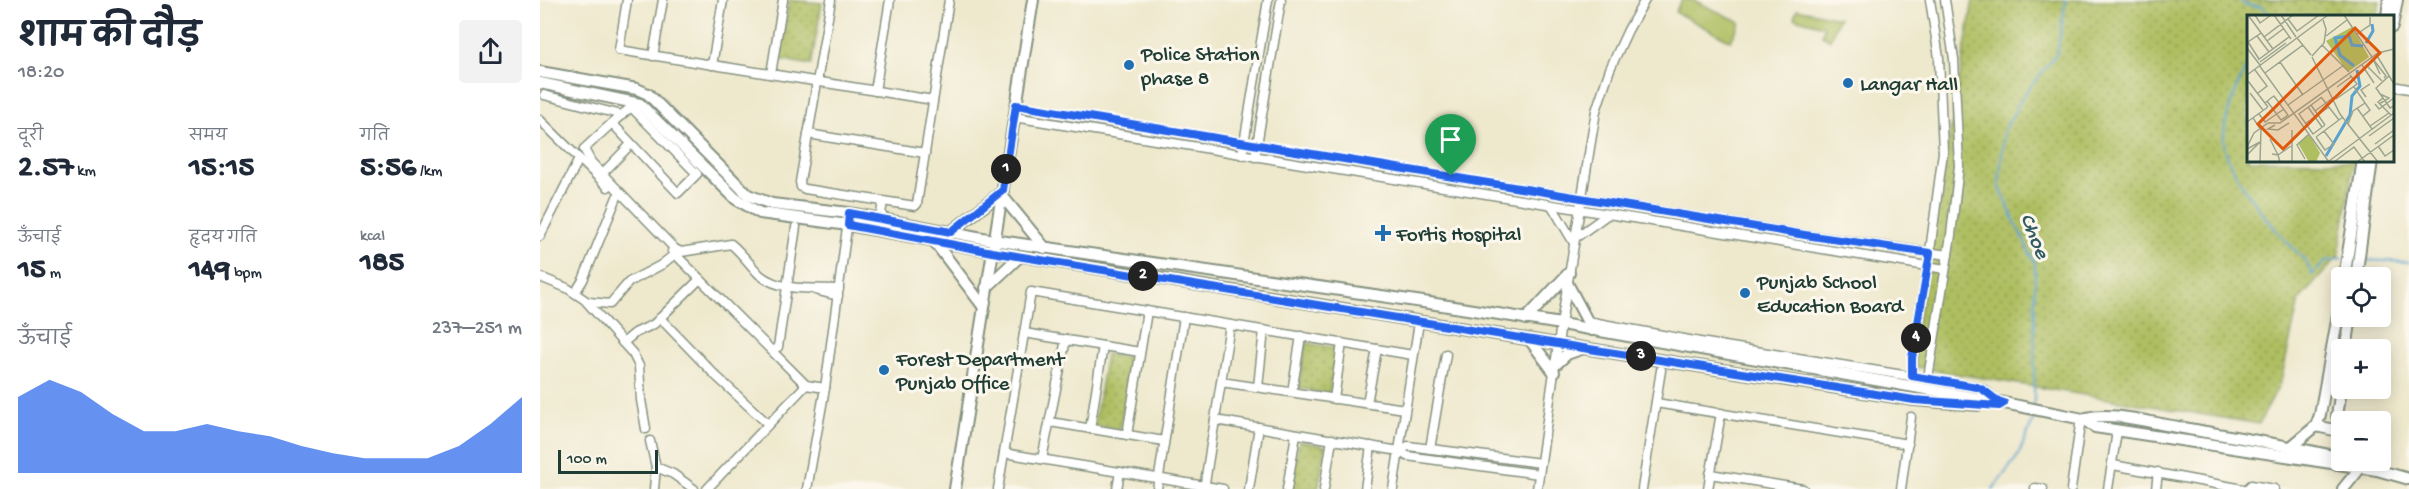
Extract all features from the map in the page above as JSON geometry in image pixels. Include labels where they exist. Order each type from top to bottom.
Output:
[{"type":"main road","points":[[955,489],[1033,0]]},
{"type":"main road","points":[[2387,15],[2389,0]]},
{"type":"main road","points":[[2394,16],[2397,0]]},
{"type":"main road","points":[[540,72],[638,89],[648,94],[748,195],[759,201],[849,213],[951,232],[1020,256],[1419,322],[1914,400],[1999,406],[2001,403]]},
{"type":"main road","points":[[540,83],[640,104],[736,199],[760,213],[848,225],[934,241],[1045,248],[1561,324],[1590,325],[2060,415],[2082,418],[2094,415],[2126,418],[2292,446],[2331,455]]},
{"type":"main road","points":[[2363,162],[2364,185]]},
{"type":"main road","points":[[2351,267],[2364,185],[2371,162]]},
{"type":"main road","points":[[951,232],[1003,194]]},
{"type":"main road","points":[[1003,194],[1045,248]]},
{"type":"main road","points":[[934,241],[983,306]]},
{"type":"main road","points":[[986,288],[1020,256]]},
{"type":"main road","points":[[1526,319],[1568,278],[1590,325]]},
{"type":"main road","points":[[2292,446],[2316,426],[2323,407],[2336,327]]},
{"type":"main road","points":[[1530,340],[1554,369],[1570,352],[1584,348]]},
{"type":"main road","points":[[2082,418],[2095,427],[2117,431],[2331,459]]},
{"type":"main road","points":[[2316,426],[2331,430]]},
{"type":"main road","points":[[2391,469],[2409,472]]},
{"type":"main road","points":[[2343,489],[2350,471]]},
{"type":"main road","points":[[2386,471],[2409,479]]},
{"type":"street","points":[[627,0],[619,50],[933,100]]},
{"type":"street","points":[[653,56],[663,0]]},
{"type":"street","points":[[712,65],[723,0]]},
{"type":"street","points":[[771,74],[783,0]]},
{"type":"street","points":[[831,0],[816,81],[801,187],[915,206],[949,0]]},
{"type":"street","points":[[875,91],[890,0]]},
{"type":"street","points":[[1242,154],[1268,0]]},
{"type":"street","points":[[1255,157],[1281,0]]},
{"type":"street","points":[[1537,489],[1568,278],[1600,100],[1619,49],[1645,0]]},
{"type":"street","points":[[1912,376],[1912,358],[1928,267],[1943,145],[1939,58],[1930,0]]},
{"type":"street","points":[[1928,378],[1948,255],[1959,158],[1954,59],[1945,0]]},
{"type":"street","points":[[1259,52],[1272,54]]},
{"type":"street","points":[[2394,86],[2409,89]]},
{"type":"street","points":[[544,95],[622,115]]},
{"type":"street","points":[[612,123],[678,194],[697,176],[630,108],[612,123],[584,149],[587,157],[602,174],[677,251],[731,244],[766,279],[787,286],[838,293]]},
{"type":"street","points":[[1015,111],[1244,142],[1805,235],[1948,255]]},
{"type":"street","points":[[1015,111],[1255,157],[1890,262],[1945,269]]},
{"type":"street","points":[[540,120],[806,385],[825,388]]},
{"type":"street","points":[[808,134],[925,153]]},
{"type":"street","points":[[602,174],[631,144]]},
{"type":"street","points":[[540,236],[579,159]]},
{"type":"street","points":[[575,293],[617,197]]},
{"type":"street","points":[[880,219],[883,202]]},
{"type":"street","points":[[1552,206],[1574,241]]},
{"type":"street","points":[[807,489],[825,388],[849,213]]},
{"type":"street","points":[[1574,241],[1607,215]]},
{"type":"street","points":[[1714,232],[1717,220]]},
{"type":"street","points":[[778,347],[796,227]]},
{"type":"street","points":[[1804,247],[1805,235]]},
{"type":"street","points":[[1890,262],[1892,248]]},
{"type":"street","points":[[588,302],[610,304],[629,282],[675,254]]},
{"type":"street","points":[[540,277],[575,293],[588,302],[633,354],[639,366],[646,429]]},
{"type":"street","points":[[623,343],[660,318],[700,279]]},
{"type":"street","points":[[998,489],[1031,292],[1413,355]]},
{"type":"street","points":[[1127,435],[1147,311]]},
{"type":"street","points":[[1157,489],[1184,317]]},
{"type":"street","points":[[660,318],[715,375],[768,424]]},
{"type":"street","points":[[1393,489],[1419,322]]},
{"type":"street","points":[[1204,487],[1230,325]]},
{"type":"street","points":[[1590,325],[1982,388],[2001,403]]},
{"type":"street","points":[[1258,387],[1264,330]]},
{"type":"street","points":[[1024,333],[1140,352]]},
{"type":"street","points":[[1292,392],[1301,336]]},
{"type":"street","points":[[1042,459],[1066,339]]},
{"type":"street","points":[[1334,399],[1342,343]]},
{"type":"street","points":[[1090,429],[1103,346]]},
{"type":"street","points":[[1367,403],[1377,349]]},
{"type":"street","points":[[1430,449],[1446,354]]},
{"type":"street","points":[[1642,489],[1661,369]]},
{"type":"street","points":[[1221,382],[1405,409]]},
{"type":"street","points":[[707,489],[806,385]]},
{"type":"street","points":[[1656,402],[1908,444]]},
{"type":"street","points":[[1708,489],[1720,413]]},
{"type":"street","points":[[1901,489],[1911,417]]},
{"type":"street","points":[[2071,489],[2082,418]]},
{"type":"street","points":[[1215,420],[1399,451],[1407,456],[1539,474]]},
{"type":"street","points":[[1050,423],[1164,441]]},
{"type":"street","points":[[1249,489],[1259,428]]},
{"type":"street","points":[[2108,489],[2117,431]]},
{"type":"street","points":[[1287,489],[1296,434]]},
{"type":"street","points":[[1324,489],[1332,440]]},
{"type":"street","points":[[650,441],[656,467],[654,489]]},
{"type":"street","points":[[1365,489],[1371,446]]},
{"type":"street","points":[[1399,451],[1408,446],[1541,463]]},
{"type":"street","points":[[1004,453],[1223,489]]},
{"type":"street","points":[[2113,465],[2245,489],[2252,485],[2274,489]]},
{"type":"street","points":[[656,467],[673,474],[694,489]]},
{"type":"street","points":[[1118,489],[1120,472]]},
{"type":"street","points":[[2156,489],[2158,472]]},
{"type":"street","points":[[1710,474],[1803,489]]},
{"type":"green space","points":[[789,0],[822,3],[811,65],[779,59]]},
{"type":"green space","points":[[1682,0],[1693,0],[1740,22],[1731,41],[1675,12]]},
{"type":"green space","points":[[1973,0],[2380,0],[2378,15],[2247,15],[2247,162],[2354,162],[2339,256],[2299,300],[2281,381],[2259,424],[1910,366]]},
{"type":"green space","points":[[1797,9],[1839,18],[1830,40],[1822,35],[1824,26],[1794,18]]},
{"type":"green space","points":[[1306,343],[1337,348],[1329,394],[1298,388]]},
{"type":"green space","points":[[1106,354],[1132,358],[1120,430],[1094,426]]},
{"type":"green space","points":[[1299,441],[1326,446],[1318,489],[1291,489]]},
{"type":"waterway","name":"Choe","points":[[2034,407],[2035,264],[1999,185],[2004,131],[2023,96],[2057,53],[2066,0]]},
{"type":"waterway","name":"Choe","points":[[2240,0],[2245,5],[2262,7],[2270,15]]},
{"type":"waterway","name":"Choe","points":[[2247,66],[2235,92],[2224,134],[2224,143],[2232,168],[2259,209],[2305,261],[2312,275],[2327,261],[2343,258]]},
{"type":"waterway","name":"Choe","points":[[2361,260],[2409,262]]},
{"type":"waterway","name":"Choe","points":[[1993,489],[2018,456],[2034,418],[2034,412]]},
{"type":"place","name":"Police Station phase 8","points":[[1129,65]]},
{"type":"place","name":"Langar Hall","points":[[1848,83]]},
{"type":"place","name":"Fortis Hospital","points":[[1383,233]]},
{"type":"place","name":"Punjab School Education Board","points":[[1745,293]]},
{"type":"place","name":"Forest Department Punjab Office","points":[[884,370]]},
{"type":"route","points":[[1016,105],[1451,176],[1805,235],[1930,253],[1912,358],[1912,376],[1982,388],[1998,402],[2004,403],[1999,406],[1914,400],[992,252],[848,225],[849,213],[951,232],[1003,190],[1016,105]]}]
